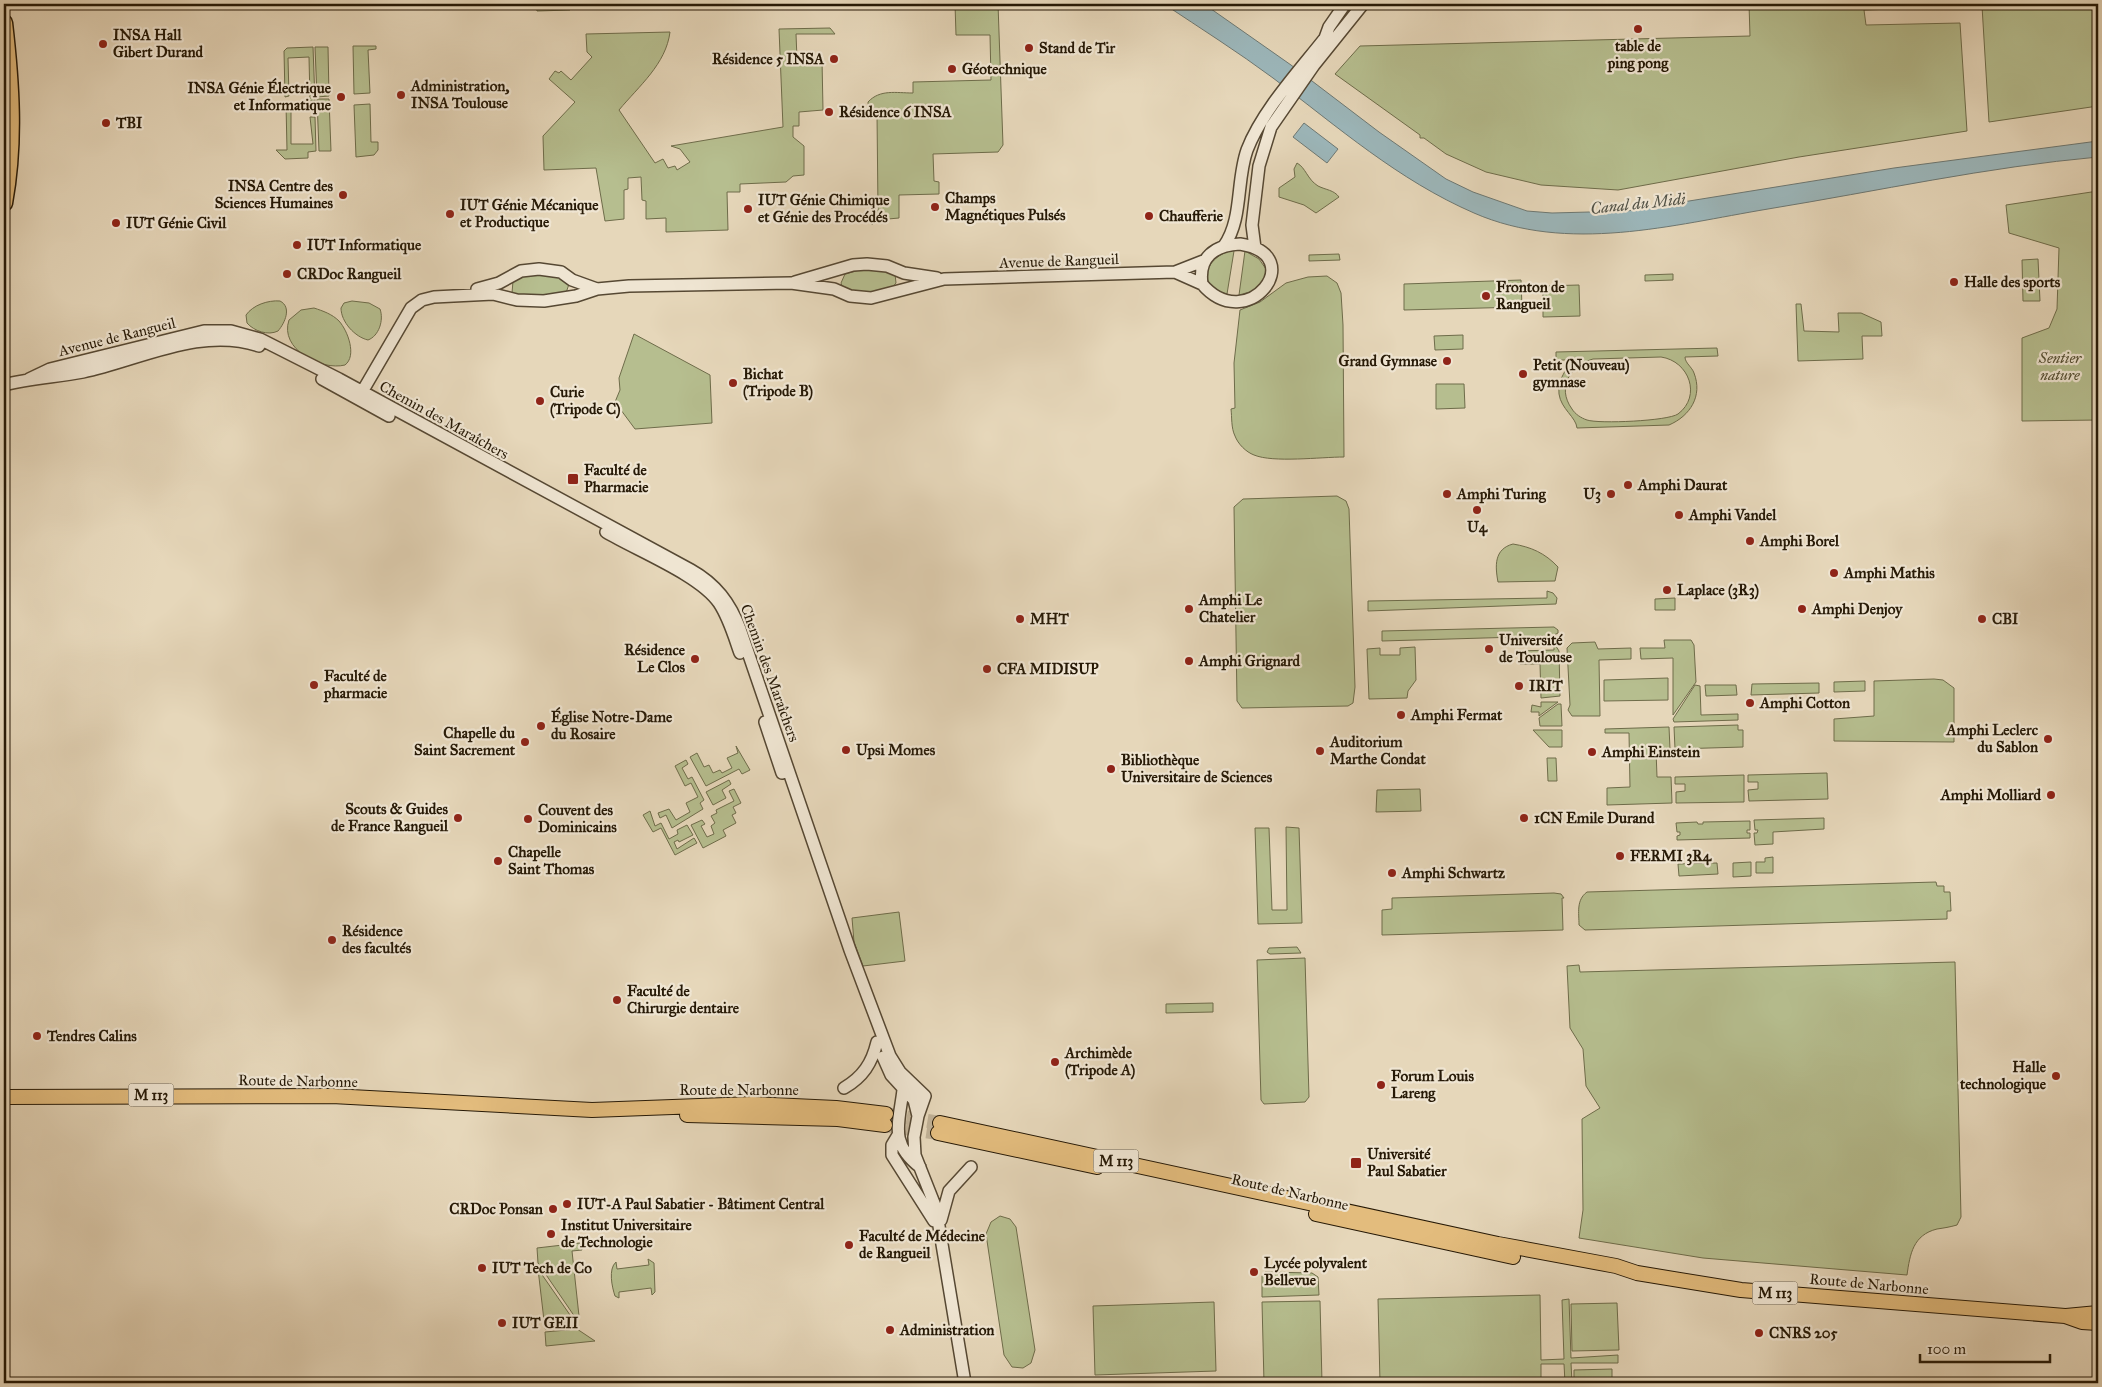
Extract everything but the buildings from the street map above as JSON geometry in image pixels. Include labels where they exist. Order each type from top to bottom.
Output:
[{"type":"highway","points":[[4,23],[11,90],[11,126],[4,203]]},
{"type":"main road","name":"Route de Narbonne","points":[[4,1097],[332,1096],[592,1110],[612,1114],[886,1120]]},
{"type":"main road","name":"Route de Narbonne","points":[[939,1128],[1498,1244],[1616,1266],[1637,1273],[1741,1290],[2065,1316],[2082,1322],[2098,1323]]},
{"type":"main road","points":[[2065,1316],[2098,1313]]},
{"type":"street","points":[[1224,246],[1232,232],[1240,175],[1246,154],[1256,131],[1280,105],[1310,63],[1326,38],[1329,28],[1345,4]]},
{"type":"street","points":[[1310,63],[1364,4]]},
{"type":"street","points":[[1256,248],[1252,225],[1259,166],[1267,137],[1280,105]]},
{"type":"street","points":[[1240,244],[1256,248],[1268,260],[1271,266],[1270,282],[1264,290],[1248,299],[1232,301],[1218,298],[1202,284],[1201,269],[1209,254],[1224,246],[1240,244]]},
{"type":"street","name":"Avenue de Rangueil","points":[[791,283],[843,268],[868,264],[887,266],[896,270],[944,279],[1175,272],[1204,261]]},
{"type":"street","points":[[840,292],[837,280],[843,268]]},
{"type":"street","name":"Avenue de Rangueil","points":[[357,392],[398,316],[406,303],[417,294],[430,291],[486,288],[521,271],[546,269],[562,272],[572,280],[597,289]]},
{"type":"street","points":[[895,293],[901,282],[900,275],[896,270]]},
{"type":"street","name":"Avenue de Rangueil","points":[[1175,272],[1202,284]]},
{"type":"street","points":[[508,296],[505,287],[510,277]]},
{"type":"street","name":"Avenue de Rangueil","points":[[357,392],[411,308],[422,300],[434,297],[479,294],[508,296],[530,301],[559,300],[597,289],[791,283],[840,292],[850,296],[871,298],[944,279]]},
{"type":"street","points":[[568,297],[574,287],[572,280]]},
{"type":"street","name":"Avenue de Rangueil","points":[[4,385],[29,378],[83,372],[213,334]]},
{"type":"street","name":"Chemin des Maraîchers","points":[[213,334],[265,349],[357,392],[701,575],[727,601],[740,629],[780,740],[850,950],[883,1038],[897,1069],[925,1096],[918,1116]]},
{"type":"street","name":"Chemin des Maraîchers","points":[[357,392],[686,576],[715,598],[728,619],[733,632],[833,924],[877,1042],[891,1075],[914,1100],[918,1116]]},
{"type":"street","points":[[844,1088],[856,1082],[865,1071],[874,1055],[877,1042]]},
{"type":"street","points":[[903,1090],[898,1135],[891,1150],[895,1160],[921,1197],[939,1229]]},
{"type":"street","points":[[918,1116],[916,1155],[936,1208],[952,1293],[965,1383]]},
{"type":"street","points":[[898,1135],[904,1154],[921,1168]]},
{"type":"street","points":[[939,1229],[949,1191],[971,1167]]},
{"type":"green space","points":[[572,4],[570,10],[537,11],[536,5]]},
{"type":"green space","points":[[573,4],[615,4],[610,8],[572,9]]},
{"type":"green space","points":[[658,4],[789,4],[659,8]]},
{"type":"green space","points":[[955,4],[998,4],[1003,145],[998,152],[933,154],[934,181],[939,182],[939,194],[899,195],[899,218],[877,220],[872,225],[872,211],[878,210],[877,114],[869,115],[868,102],[883,93],[913,93],[913,82],[991,80],[990,35],[956,35]]},
{"type":"green space","points":[[1749,4],[2098,4],[2098,106],[1989,122],[1982,6],[1864,10],[1866,25],[1960,23],[1967,131],[1799,157],[1618,190],[1541,185],[1486,172],[1446,154],[1424,138],[1420,138],[1420,135],[1335,74],[1360,46],[1750,36]]},
{"type":"green space","points":[[830,28],[835,34],[796,34],[797,59],[822,60],[823,110],[799,112],[799,126],[793,126],[793,137],[804,146],[804,175],[793,176],[786,182],[740,184],[740,192],[727,192],[728,230],[666,232],[666,218],[646,219],[646,201],[642,200],[641,177],[628,178],[628,189],[624,190],[624,219],[605,221],[596,168],[544,170],[543,136],[575,102],[549,79],[555,71],[559,73],[561,71],[571,80],[592,57],[587,52],[586,34],[670,32],[663,54],[657,64],[619,110],[655,163],[663,159],[668,168],[675,166],[677,170],[690,162],[680,149],[671,146],[783,127],[779,29]]},
{"type":"green space","points":[[353,46],[376,46],[376,49],[368,50],[370,93],[354,94]]},
{"type":"green space","points":[[313,47],[315,101],[310,101],[309,57],[288,58],[289,96],[285,97],[284,51],[287,48]]},
{"type":"green space","points":[[315,47],[328,47],[329,96],[317,97]]},
{"type":"green space","points":[[317,99],[329,99],[331,151],[319,151]]},
{"type":"green space","points":[[286,104],[294,104],[291,107],[291,144],[313,144],[310,117],[315,117],[316,151],[308,152],[308,158],[285,159],[276,150],[287,150]]},
{"type":"green space","points":[[370,104],[371,142],[378,142],[378,150],[374,155],[356,157],[354,105]]},
{"type":"green space","points":[[1297,163],[1314,183],[1332,191],[1339,197],[1316,213],[1304,205],[1279,197],[1279,188],[1295,177],[1294,169]]},
{"type":"green space","name":"Sentier nature","points":[[2098,191],[2098,209],[2092,216],[2098,216],[2098,420],[2022,421],[2022,338],[2049,328],[2057,309],[2059,248],[2009,233],[2006,205]]},
{"type":"green space","points":[[1233,250],[1227,294],[1210,285],[1207,278],[1211,264],[1216,258]]},
{"type":"green space","points":[[1245,251],[1259,259],[1266,269],[1265,281],[1253,291],[1239,295]]},
{"type":"green space","points":[[1339,254],[1340,260],[1309,261],[1309,255]]},
{"type":"green space","points":[[2038,259],[2040,301],[2023,301],[2022,260]]},
{"type":"green space","points":[[863,269],[880,270],[895,274],[896,283],[891,289],[861,294],[843,289],[841,283],[845,274]]},
{"type":"green space","points":[[541,274],[560,277],[569,284],[566,293],[547,297],[514,295],[512,293],[513,281],[521,277]]},
{"type":"green space","points":[[1673,274],[1673,280],[1645,281],[1645,275]]},
{"type":"green space","points":[[1327,276],[1337,283],[1341,293],[1344,457],[1273,459],[1251,454],[1238,442],[1234,433],[1231,409],[1235,408],[1234,363],[1240,310],[1260,302],[1286,283],[1308,277]]},
{"type":"green space","name":"Fronton de Rangueil","points":[[1521,280],[1522,307],[1404,310],[1404,284]]},
{"type":"green space","points":[[1579,285],[1580,316],[1543,317],[1543,286]]},
{"type":"green space","points":[[280,301],[286,307],[286,315],[278,331],[270,333],[261,332],[247,323],[246,315],[253,308],[266,302]]},
{"type":"green space","points":[[352,301],[369,303],[380,309],[380,327],[375,335],[368,340],[358,336],[343,318],[341,308],[344,303]]},
{"type":"green space","points":[[1796,304],[1801,304],[1804,331],[1839,332],[1838,313],[1861,313],[1881,322],[1882,336],[1862,336],[1863,359],[1798,361]]},
{"type":"green space","points":[[314,308],[333,316],[342,325],[348,337],[351,350],[349,361],[345,365],[325,365],[314,361],[296,349],[290,340],[288,331],[289,320],[301,310]]},
{"type":"green space","points":[[634,334],[710,375],[712,423],[635,429],[615,402],[620,390],[619,378]]},
{"type":"green space","points":[[1463,335],[1463,349],[1435,350],[1434,336]]},
{"type":"green space","points":[[1717,348],[1718,356],[1685,357],[1696,381],[1696,397],[1689,411],[1669,425],[1577,428],[1559,394],[1561,378],[1569,360],[1556,360],[1556,352]],"holes":[[[1661,357],[1671,360],[1685,372],[1691,389],[1685,407],[1678,414],[1648,420],[1594,421],[1578,416],[1567,401],[1565,393],[1568,378],[1578,366],[1585,362],[1593,359]]]},
{"type":"green space","points":[[1436,384],[1464,384],[1465,408],[1436,409]]},
{"type":"green space","points":[[1337,496],[1346,501],[1349,509],[1355,687],[1353,703],[1348,706],[1242,708],[1237,701],[1234,507],[1243,499]]},
{"type":"green space","points":[[1513,544],[1537,551],[1553,562],[1558,567],[1555,581],[1498,582],[1497,559],[1502,550]]},
{"type":"green space","points":[[1547,591],[1553,593],[1557,598],[1556,604],[1368,611],[1368,601],[1547,598]]},
{"type":"green space","points":[[1675,598],[1675,610],[1655,610],[1655,599]]},
{"type":"green space","points":[[1554,627],[1558,630],[1558,633],[1552,636],[1382,641],[1382,631]]},
{"type":"green space","points":[[1664,640],[1691,640],[1694,645],[1696,682],[1673,715],[1673,658],[1641,659],[1640,648],[1665,648]]},
{"type":"green space","points":[[1595,642],[1598,649],[1631,648],[1631,659],[1599,660],[1600,716],[1572,716],[1568,710],[1570,705],[1567,648],[1572,643]]},
{"type":"green space","points":[[1554,643],[1559,651],[1560,696],[1541,698],[1540,664],[1520,664],[1517,651],[1554,650]]},
{"type":"green space","points":[[1415,647],[1416,680],[1408,691],[1407,698],[1369,699],[1367,649],[1380,648],[1380,655],[1400,655],[1400,648]]},
{"type":"green space","points":[[1668,678],[1668,700],[1604,701],[1604,680]]},
{"type":"green space","points":[[1943,680],[1954,688],[1954,742],[1834,741],[1834,719],[1874,716],[1874,681]]},
{"type":"green space","points":[[1865,681],[1865,691],[1834,692],[1834,682]]},
{"type":"green space","points":[[1819,683],[1819,693],[1751,695],[1752,684]]},
{"type":"green space","points":[[1695,685],[1700,686],[1701,715],[1738,714],[1738,720],[1674,722],[1673,719]]},
{"type":"green space","points":[[1705,685],[1736,685],[1737,695],[1706,696]]},
{"type":"green space","points":[[1541,702],[1558,702],[1539,716],[1539,712],[1531,712],[1532,705],[1541,707]]},
{"type":"green space","points":[[1558,704],[1561,704],[1562,726],[1540,726],[1539,718]]},
{"type":"green space","points":[[1738,725],[1738,730],[1743,730],[1743,747],[1675,749],[1674,727]]},
{"type":"green space","points":[[1669,727],[1670,749],[1656,750],[1657,777],[1671,777],[1672,803],[1607,805],[1607,788],[1630,787],[1629,733],[1605,733],[1605,729]]},
{"type":"green space","points":[[1533,730],[1562,730],[1562,747],[1549,747]]},
{"type":"green space","points":[[736,746],[750,770],[742,774],[739,769],[706,786],[690,757],[697,753],[704,767],[709,765],[713,773],[720,770],[722,773],[732,768],[727,758],[738,753]]},
{"type":"green space","points":[[1547,758],[1556,758],[1557,781],[1548,781]]},
{"type":"green space","points":[[686,760],[688,764],[682,768],[688,779],[692,777],[704,800],[700,803],[703,809],[672,828],[666,815],[660,818],[658,813],[669,809],[676,820],[690,812],[686,803],[698,797],[691,783],[685,786],[675,766]]},
{"type":"green space","points":[[1827,773],[1828,799],[1749,801],[1748,790],[1758,789],[1758,782],[1748,782],[1748,775]]},
{"type":"green space","points":[[1744,775],[1744,802],[1676,803],[1676,792],[1685,791],[1685,784],[1675,784],[1675,777]]},
{"type":"green space","points":[[729,780],[731,784],[722,790],[726,798],[713,805],[706,792]]},
{"type":"green space","points":[[734,789],[741,803],[733,807],[736,813],[732,815],[736,823],[723,830],[726,836],[703,848],[691,825],[702,820],[705,824],[701,826],[707,837],[714,834],[711,826],[715,823],[711,816],[717,813],[716,810],[734,801],[729,791]]},
{"type":"green space","points":[[1420,789],[1421,811],[1376,812],[1377,790]]},
{"type":"green space","points":[[650,811],[655,826],[661,823],[669,839],[678,834],[677,830],[687,825],[693,835],[679,842],[678,840],[674,842],[677,849],[694,838],[697,843],[675,855],[661,828],[653,832],[643,815]]},
{"type":"green space","points":[[1824,818],[1824,829],[1773,832],[1773,844],[1755,845],[1754,833],[1757,833],[1758,830],[1755,830],[1754,820]]},
{"type":"green space","points":[[1750,821],[1750,830],[1747,830],[1747,833],[1750,833],[1750,838],[1677,840],[1680,832],[1677,832],[1676,823],[1697,822],[1698,824],[1703,824],[1703,822]]},
{"type":"green space","points":[[1286,827],[1299,828],[1302,923],[1258,924],[1255,828],[1269,828],[1272,910],[1287,910]]},
{"type":"green space","points":[[1773,857],[1773,873],[1756,873],[1756,862],[1765,862],[1765,858]]},
{"type":"green space","points":[[1751,862],[1751,876],[1733,877],[1733,863]]},
{"type":"green space","points":[[1717,863],[1718,874],[1679,876],[1678,864]]},
{"type":"green space","points":[[1936,882],[1937,886],[1944,886],[1944,892],[1950,892],[1951,911],[1947,911],[1947,919],[1585,930],[1579,925],[1580,903],[1583,895],[1587,892]]},
{"type":"green space","points":[[1561,894],[1564,898],[1562,898],[1563,930],[1382,935],[1382,910],[1392,909],[1392,898]]},
{"type":"green space","points":[[899,912],[905,961],[863,966],[854,942],[852,918]]},
{"type":"green space","points":[[1297,947],[1301,953],[1270,954],[1267,952],[1269,948]]},
{"type":"green space","points":[[1305,958],[1309,1097],[1305,1102],[1264,1104],[1261,1100],[1257,960]]},
{"type":"green space","points":[[1955,962],[1961,1217],[1957,1225],[1929,1232],[1918,1241],[1911,1253],[1907,1275],[1703,1258],[1579,1238],[1583,1210],[1582,1119],[1600,1108],[1586,1086],[1583,1049],[1570,1028],[1567,966],[1579,965],[1580,972]]},
{"type":"green space","points":[[1213,1003],[1213,1012],[1166,1013],[1166,1004]]},
{"type":"green space","points":[[1000,1216],[1010,1219],[1016,1227],[1035,1350],[1031,1363],[1023,1368],[1012,1367],[1004,1355],[986,1234],[991,1222]]},
{"type":"green space","points":[[580,1243],[582,1250],[572,1251],[579,1316],[577,1320],[538,1263],[537,1248]]},
{"type":"green space","points":[[648,1259],[654,1263],[655,1292],[652,1295],[651,1288],[619,1292],[619,1298],[615,1296],[611,1273],[616,1262],[617,1269],[649,1265]]},
{"type":"green space","points":[[538,1269],[577,1325],[545,1329]]},
{"type":"green space","points":[[1265,1272],[1312,1273],[1318,1277],[1319,1295],[1262,1297],[1262,1276]]},
{"type":"green space","points":[[1540,1295],[1541,1360],[1564,1359],[1562,1300],[1569,1299],[1571,1358],[1618,1355],[1618,1363],[1571,1363],[1572,1383],[1565,1383],[1564,1364],[1541,1364],[1541,1383],[1380,1383],[1378,1299]]},
{"type":"green space","points":[[1320,1301],[1322,1383],[1264,1383],[1262,1302]]},
{"type":"green space","points":[[1214,1302],[1216,1371],[1095,1375],[1093,1306]]},
{"type":"green space","points":[[1617,1303],[1619,1350],[1572,1351],[1571,1304]]},
{"type":"green space","points":[[577,1329],[595,1341],[546,1346],[545,1332]]},
{"type":"green space","points":[[1612,1369],[1612,1383],[1574,1383],[1574,1370]]},
{"type":"water","points":[[1164,4],[1204,4],[1291,65],[1379,132],[1446,179],[1473,192],[1527,211],[1552,213],[1627,211],[1894,168],[2098,141],[2098,157],[1974,173],[1658,228],[1583,234],[1546,232],[1510,225],[1474,213],[1420,185],[1369,152],[1260,68]]},
{"type":"water","points":[[1304,123],[1338,149],[1327,163],[1293,137]]},
{"type":"tunnel","points":[[886,1114],[940,1123]]},
{"type":"tunnel","points":[[885,1125],[938,1133]]},
{"type":"place","name":"table de ping pong","points":[[1638,29]]},
{"type":"place","name":"INSA Hall Gibert Durand","points":[[103,44]]},
{"type":"place","name":"Stand de Tir","points":[[1029,48]]},
{"type":"place","name":"Résidence 5 INSA","points":[[834,59]]},
{"type":"place","name":"Géotechnique","points":[[952,69]]},
{"type":"place","name":"Administration, INSA Toulouse","points":[[401,95]]},
{"type":"place","name":"INSA Génie Électrique et Informatique","points":[[341,97]]},
{"type":"place","name":"Résidence 6 INSA","points":[[829,112]]},
{"type":"place","name":"TBI","points":[[106,123]]},
{"type":"place","name":"INSA Centre des Sciences Humaines","points":[[343,195]]},
{"type":"place","name":"Champs Magnétiques Pulsés","points":[[935,207]]},
{"type":"place","name":"IUT Génie Chimique et Génie des Procédés","points":[[748,209]]},
{"type":"place","name":"IUT Génie Mécanique et Productique","points":[[450,214]]},
{"type":"place","name":"Chaufferie","points":[[1149,216]]},
{"type":"place","name":"IUT Génie Civil","points":[[116,223]]},
{"type":"place","name":"IUT Informatique","points":[[297,245]]},
{"type":"place","name":"CRDoc Rangueil","points":[[287,274]]},
{"type":"place","name":"Halle des sports","points":[[1954,282]]},
{"type":"place","name":"Fronton de Rangueil","points":[[1486,296]]},
{"type":"place","name":"Grand Gymnase","points":[[1447,361]]},
{"type":"place","name":"Petit (Nouveau) gymnase","points":[[1523,374]]},
{"type":"place","name":"Bichat (Tripode B)","points":[[733,383]]},
{"type":"place","name":"Curie (Tripode C)","points":[[540,401]]},
{"type":"place","name":"Faculté de Pharmacie","points":[[573,479]]},
{"type":"place","name":"Amphi Daurat","points":[[1628,485]]},
{"type":"place","name":"Amphi Turing","points":[[1447,494]]},
{"type":"place","name":"U3","points":[[1611,494]]},
{"type":"place","name":"U4","points":[[1477,510]]},
{"type":"place","name":"Amphi Vandel","points":[[1679,515]]},
{"type":"place","name":"Amphi Borel","points":[[1750,541]]},
{"type":"place","name":"Amphi Mathis","points":[[1834,573]]},
{"type":"place","name":"Laplace (3R3)","points":[[1667,590]]},
{"type":"place","name":"Amphi Le Chatelier","points":[[1189,609]]},
{"type":"place","name":"Amphi Denjoy","points":[[1802,609]]},
{"type":"place","name":"MHT","points":[[1020,619]]},
{"type":"place","name":"CBI","points":[[1982,619]]},
{"type":"place","name":"Université de Toulouse","points":[[1489,649]]},
{"type":"place","name":"Résidence Le Clos","points":[[695,659]]},
{"type":"place","name":"Amphi Grignard","points":[[1189,661]]},
{"type":"place","name":"CFA MIDISUP","points":[[987,669]]},
{"type":"place","name":"Faculté de pharmacie","points":[[314,685]]},
{"type":"place","name":"IRIT","points":[[1519,686]]},
{"type":"place","name":"Amphi Cotton","points":[[1750,703]]},
{"type":"place","name":"Amphi Fermat","points":[[1401,715]]},
{"type":"place","name":"Église Notre-Dame du Rosaire","points":[[541,726]]},
{"type":"place","name":"Amphi Leclerc du Sablon","points":[[2048,739]]},
{"type":"place","name":"Chapelle du Saint Sacrement","points":[[525,742]]},
{"type":"place","name":"Upsi Momes","points":[[846,750]]},
{"type":"place","name":"Auditorium Marthe Condat","points":[[1320,751]]},
{"type":"place","name":"Amphi Einstein","points":[[1592,752]]},
{"type":"place","name":"Bibliothèque Universitaire de Sciences","points":[[1111,769]]},
{"type":"place","name":"Amphi Molliard","points":[[2051,795]]},
{"type":"place","name":"Scouts & Guides de France Rangueil","points":[[458,818]]},
{"type":"place","name":"1CN Emile Durand","points":[[1524,818]]},
{"type":"place","name":"Couvent des Dominicains","points":[[528,819]]},
{"type":"place","name":"FERMI 3R4","points":[[1620,856]]},
{"type":"place","name":"Chapelle Saint Thomas","points":[[498,861]]},
{"type":"place","name":"Amphi Schwartz","points":[[1392,873]]},
{"type":"place","name":"Résidence des facultés","points":[[332,940]]},
{"type":"place","name":"Faculté de Chirurgie dentaire","points":[[617,1000]]},
{"type":"place","name":"Tendres Calins","points":[[37,1036]]},
{"type":"place","name":"Archimède (Tripode A)","points":[[1055,1062]]},
{"type":"place","name":"Halle technologique","points":[[2056,1076]]},
{"type":"place","name":"Forum Louis Lareng","points":[[1381,1085]]},
{"type":"place","name":"Université Paul Sabatier","points":[[1356,1163]]},
{"type":"place","name":"IUT-A Paul Sabatier - Bâtiment Central","points":[[567,1204]]},
{"type":"place","name":"CRDoc Ponsan","points":[[553,1209]]},
{"type":"place","name":"Institut Universitaire de Technologie","points":[[551,1234]]},
{"type":"place","name":"Faculté de Médecine de Rangueil","points":[[849,1245]]},
{"type":"place","name":"IUT Tech de Co","points":[[482,1268]]},
{"type":"place","name":"Lycée polyvalent Bellevue","points":[[1254,1272]]},
{"type":"place","name":"IUT GEII","points":[[502,1323]]},
{"type":"place","name":"Administration","points":[[890,1330]]},
{"type":"place","name":"CNRS 205","points":[[1759,1333]]},
{"type":"water label","name":"Canal du Midi","points":[[1638,203]]}]
